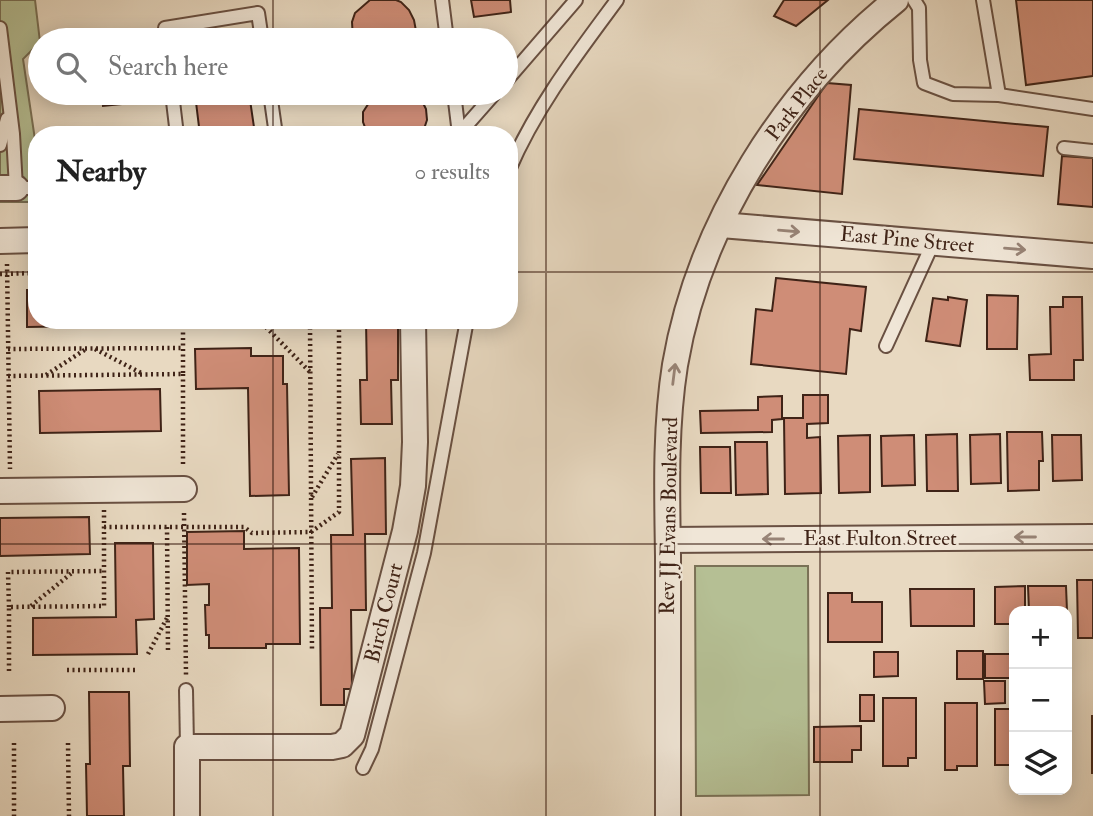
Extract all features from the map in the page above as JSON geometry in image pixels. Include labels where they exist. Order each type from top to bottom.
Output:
[{"type":"street","name":"Park Place","points":[[721,225],[758,154],[803,93],[834,57],[896,0]]},
{"type":"street","name":"East Pine Street","points":[[721,225],[1093,256]]},
{"type":"street","name":"Rev JJ Evans Boulevard","points":[[668,816],[667,463],[675,367],[690,307],[721,225]]},
{"type":"street","points":[[3,241],[28,240]]},
{"type":"street","name":"Birch Court","points":[[187,747],[332,747],[342,744],[352,735],[405,531],[413,486],[413,329]]},
{"type":"street","points":[[5,491],[184,489]]},
{"type":"street","name":"East Fulton Street","points":[[667,540],[1093,537]]},
{"type":"street","points":[[0,709],[52,708]]},
{"type":"street","points":[[187,747],[187,816]]},
{"type":"lane","points":[[442,0],[446,28]]},
{"type":"lane","points":[[518,67],[576,0]]},
{"type":"lane","points":[[518,149],[525,133],[565,70],[617,0]]},
{"type":"lane","points":[[914,0],[919,8],[920,60],[924,83],[953,94],[999,95],[1093,109]]},
{"type":"lane","points":[[983,0],[999,95]]},
{"type":"lane","points":[[165,28],[258,13],[260,28]]},
{"type":"lane","points":[[0,28],[18,188]]},
{"type":"lane","points":[[0,145],[6,131],[10,105]]},
{"type":"lane","points":[[173,105],[176,126]]},
{"type":"lane","points":[[272,105],[275,126]]},
{"type":"lane","points":[[455,105],[458,126]]},
{"type":"lane","points":[[466,126],[484,105]]},
{"type":"lane","points":[[1064,148],[1093,151]]},
{"type":"lane","points":[[886,346],[933,243]]},
{"type":"lane","points":[[363,768],[372,749],[424,553],[465,329]]},
{"type":"lane","points":[[186,690],[187,747]]},
{"type":"path","points":[[3,241],[7,274],[8,349],[5,491]]},
{"type":"path","points":[[0,274],[28,273]]},
{"type":"path","points":[[182,329],[186,690]]},
{"type":"path","points":[[268,329],[310,372]]},
{"type":"path","points":[[310,329],[312,652]]},
{"type":"path","points":[[104,527],[244,527],[252,533],[312,532],[340,512],[339,329]]},
{"type":"path","points":[[46,375],[87,348]]},
{"type":"path","points":[[94,348],[144,374]]},
{"type":"path","points":[[8,349],[183,348]]},
{"type":"path","points":[[8,376],[183,374]]},
{"type":"path","points":[[311,498],[340,451]]},
{"type":"path","points":[[9,607],[104,606],[103,489]]},
{"type":"path","points":[[167,527],[168,653]]},
{"type":"path","points":[[30,607],[75,571]]},
{"type":"path","points":[[9,671],[8,572],[104,571]]},
{"type":"path","points":[[148,654],[168,617]]},
{"type":"path","points":[[67,670],[138,670]]},
{"type":"path","points":[[13,743],[14,816]]},
{"type":"path","points":[[68,743],[69,816]]},
{"type":"green space","points":[[0,0],[35,0],[38,28],[28,28],[28,54],[23,59],[33,126],[28,126],[28,202],[0,202]]},
{"type":"green space","points":[[695,566],[808,566],[809,795],[696,796]]},
{"type":"building","points":[[370,0],[396,0],[409,10],[415,28],[352,28],[355,13]]},
{"type":"building","points":[[471,0],[510,0],[511,12],[474,17]]},
{"type":"building","points":[[784,0],[828,0],[796,26],[774,16]]},
{"type":"building","points":[[1016,0],[1093,0],[1093,76],[1026,85]]},
{"type":"building","points":[[827,83],[851,85],[842,194],[757,185]]},
{"type":"building","points":[[196,105],[251,105],[254,126],[199,126]]},
{"type":"building","points":[[368,105],[424,105],[427,120],[425,126],[365,126],[363,112]]},
{"type":"building","points":[[859,109],[1048,127],[1043,176],[854,159]]},
{"type":"building","points":[[1062,156],[1093,158],[1093,207],[1058,204]]},
{"type":"building","points":[[776,278],[866,287],[861,331],[850,329],[846,374],[751,364],[756,309],[772,311]]},
{"type":"building","points":[[27,290],[28,290],[28,327]]},
{"type":"building","points":[[987,295],[1018,296],[1017,349],[987,349]]},
{"type":"building","points":[[948,297],[967,300],[960,346],[926,341],[933,298],[948,300]]},
{"type":"building","points":[[1063,297],[1082,297],[1083,360],[1074,360],[1074,380],[1030,380],[1029,355],[1051,354],[1050,307],[1063,307]]},
{"type":"building","points":[[366,329],[398,329],[398,380],[391,380],[392,424],[361,424],[360,380],[367,380]]},
{"type":"building","points":[[251,348],[251,356],[283,356],[283,384],[287,384],[289,495],[250,496],[248,388],[196,389],[195,349]]},
{"type":"building","points":[[160,389],[161,431],[40,433],[39,391]]},
{"type":"building","points":[[803,395],[828,395],[828,423],[807,424],[807,438],[820,437],[821,493],[785,494],[784,418],[803,418]]},
{"type":"building","points":[[782,396],[782,419],[772,420],[772,432],[701,433],[700,411],[758,410],[758,397]]},
{"type":"building","points":[[1007,432],[1042,432],[1043,461],[1039,461],[1039,490],[1008,491]]},
{"type":"building","points":[[957,434],[958,491],[927,491],[926,435]]},
{"type":"building","points":[[1000,434],[1001,483],[971,484],[970,435]]},
{"type":"building","points":[[870,435],[870,492],[839,493],[838,436]]},
{"type":"building","points":[[914,435],[915,485],[882,486],[881,436]]},
{"type":"building","points":[[1052,435],[1081,435],[1082,480],[1053,481]]},
{"type":"building","points":[[735,442],[767,442],[768,494],[736,495]]},
{"type":"building","points":[[700,447],[730,447],[731,493],[701,493]]},
{"type":"building","points":[[385,458],[386,534],[365,534],[366,610],[351,610],[352,689],[344,689],[344,705],[321,705],[320,608],[332,608],[331,535],[353,535],[351,459]]},
{"type":"building","points":[[89,517],[90,554],[0,556],[0,518]]},
{"type":"building","points":[[244,531],[244,549],[299,548],[300,644],[266,644],[266,648],[209,648],[205,605],[209,605],[209,584],[187,585],[187,532]]},
{"type":"building","points":[[115,543],[153,543],[154,619],[136,620],[137,654],[33,655],[33,618],[116,617]]},
{"type":"building","points":[[1077,580],[1093,580],[1093,638],[1078,638]]},
{"type":"building","points":[[1025,586],[1025,606],[1009,606],[1009,624],[995,624],[995,587]]},
{"type":"building","points":[[1028,586],[1066,586],[1067,606],[1029,606]]},
{"type":"building","points":[[910,589],[974,589],[974,626],[911,626]]},
{"type":"building","points":[[828,593],[852,593],[852,602],[882,602],[882,642],[828,642]]},
{"type":"building","points":[[957,651],[983,651],[983,679],[957,679]]},
{"type":"building","points":[[874,652],[898,652],[898,676],[874,677]]},
{"type":"building","points":[[985,654],[1009,654],[1009,678],[985,678]]},
{"type":"building","points":[[984,681],[1005,681],[1005,703],[985,704]]},
{"type":"building","points":[[89,692],[129,692],[130,766],[123,766],[124,816],[87,816],[86,764],[90,764]]},
{"type":"building","points":[[860,695],[874,695],[874,721],[860,721]]},
{"type":"building","points":[[883,698],[916,698],[916,758],[908,758],[908,766],[883,766]]},
{"type":"building","points":[[945,703],[977,703],[977,766],[957,766],[957,770],[945,770]]},
{"type":"building","points":[[995,709],[1009,709],[1009,765],[995,765]]},
{"type":"building","points":[[861,726],[861,750],[852,750],[852,762],[814,762],[814,727]]}]
